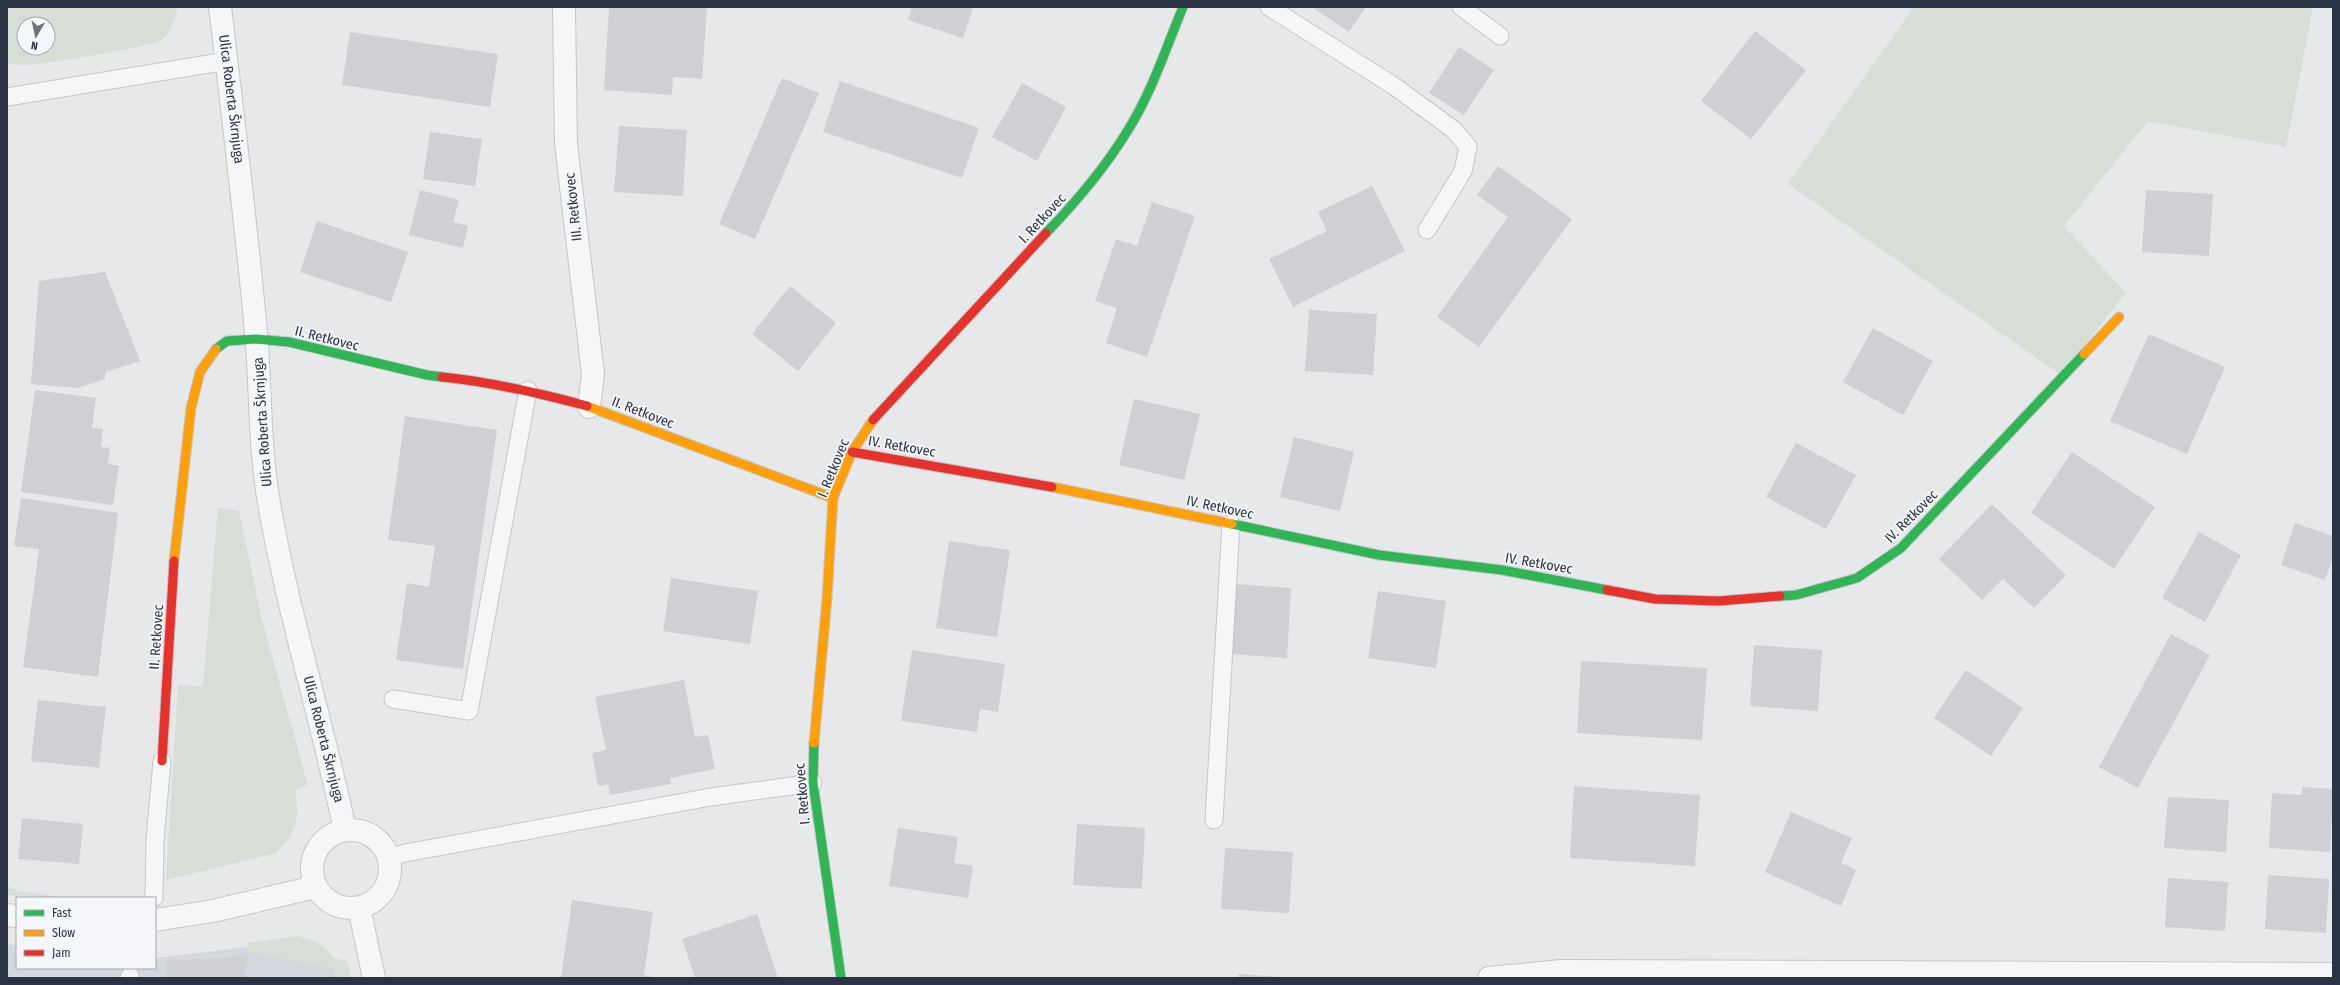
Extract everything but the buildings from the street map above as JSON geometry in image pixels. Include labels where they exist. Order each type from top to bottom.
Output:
[{"type":"street","name":"Ulica Roberta Škrnjuga","points":[[220,7],[244,193],[256,339],[262,454],[269,503],[294,618],[345,830]]},
{"type":"street","name":"III. Retkovec","points":[[564,7],[566,144],[593,374],[589,406]]},
{"type":"street","name":"I. Retkovec","points":[[841,978],[813,783],[814,732],[827,598],[833,498],[852,452],[876,414],[1073,205],[1104,167],[1129,129],[1155,77],[1183,7]]},
{"type":"street","name":"IV. Retkovec","points":[[852,452],[1014,479],[1379,554],[1502,570],[1655,599],[1719,601],[1796,595],[1857,578],[1901,548],[2119,316]]},
{"type":"street","name":"II. Retkovec","points":[[162,761],[175,552],[191,408],[200,372],[213,351],[227,341],[256,339],[289,342],[427,375],[483,381],[528,390],[589,406],[833,498]]},
{"type":"street","points":[[345,830],[356,830],[377,839],[389,858],[390,870],[388,883],[382,894],[371,903],[360,908],[346,908],[334,905],[323,897],[315,887],[311,863],[316,850],[328,837],[345,830]]},
{"type":"street","points":[[156,915],[213,910],[315,887]]},
{"type":"street","points":[[360,908],[374,978]]},
{"type":"street","points":[[1489,978],[1562,971],[2333,974]]},
{"type":"lane","points":[[1269,7],[1394,86],[1454,130],[1468,148],[1463,171],[1427,230]]},
{"type":"lane","points":[[1461,7],[1500,36]]},
{"type":"lane","points":[[7,97],[227,61]]},
{"type":"lane","points":[[393,698],[469,711],[528,390]]},
{"type":"lane","points":[[1214,820],[1231,524]]},
{"type":"lane","points":[[154,897],[155,840],[162,761]]},
{"type":"lane","points":[[389,858],[405,853],[711,797],[813,783]]},
{"type":"shaded area","points":[[7,7],[177,7],[175,20],[170,29],[162,40],[155,43],[96,55],[52,62],[18,65],[7,63]]},
{"type":"shaded area","points":[[1914,7],[2313,7],[2286,147],[2148,121],[2064,226],[2126,293],[2061,375],[1788,184]]},
{"type":"shaded area","points":[[218,508],[239,511],[261,616],[308,786],[295,790],[297,817],[293,832],[289,839],[276,853],[166,880],[178,685],[203,687]]},
{"type":"shaded area","points":[[7,886],[19,891],[61,897],[48,897],[7,895]]},
{"type":"shaded area","points":[[297,936],[318,943],[334,958],[346,961],[349,966],[350,978],[333,978],[334,969],[247,952],[248,943]]},
{"type":"shaded area","points":[[7,944],[16,945],[16,969],[156,969],[156,958],[257,946],[337,963],[336,978],[7,978]]},
{"type":"traffic: fast","points":[[1046,233],[1090,184],[1110,158],[1128,130],[1137,115],[1158,70],[1183,7]]},
{"type":"traffic: fast","points":[[216,349],[227,341],[256,339],[289,342],[427,375],[442,377]]},
{"type":"traffic: fast","points":[[1780,596],[1796,595],[1857,578],[1901,548],[2084,354]]},
{"type":"traffic: fast","points":[[1232,524],[1379,555],[1502,570],[1607,590]]},
{"type":"traffic: fast","points":[[814,743],[813,783],[841,978]]},
{"type":"traffic: slow","points":[[2084,354],[2119,317]]},
{"type":"traffic: slow","points":[[174,561],[191,408],[200,372],[216,349]]},
{"type":"traffic: slow","points":[[587,406],[833,498]]},
{"type":"traffic: slow","points":[[814,743],[827,598],[833,498],[852,452],[873,420]]},
{"type":"traffic: slow","points":[[1052,487],[1232,524]]},
{"type":"traffic: jam","points":[[873,420],[1046,233]]},
{"type":"traffic: jam","points":[[442,377],[515,388],[587,406]]},
{"type":"traffic: jam","points":[[852,452],[1052,487]]},
{"type":"traffic: jam","points":[[162,761],[174,561]]},
{"type":"traffic: jam","points":[[1607,590],[1655,599],[1719,601],[1780,596]]}]
